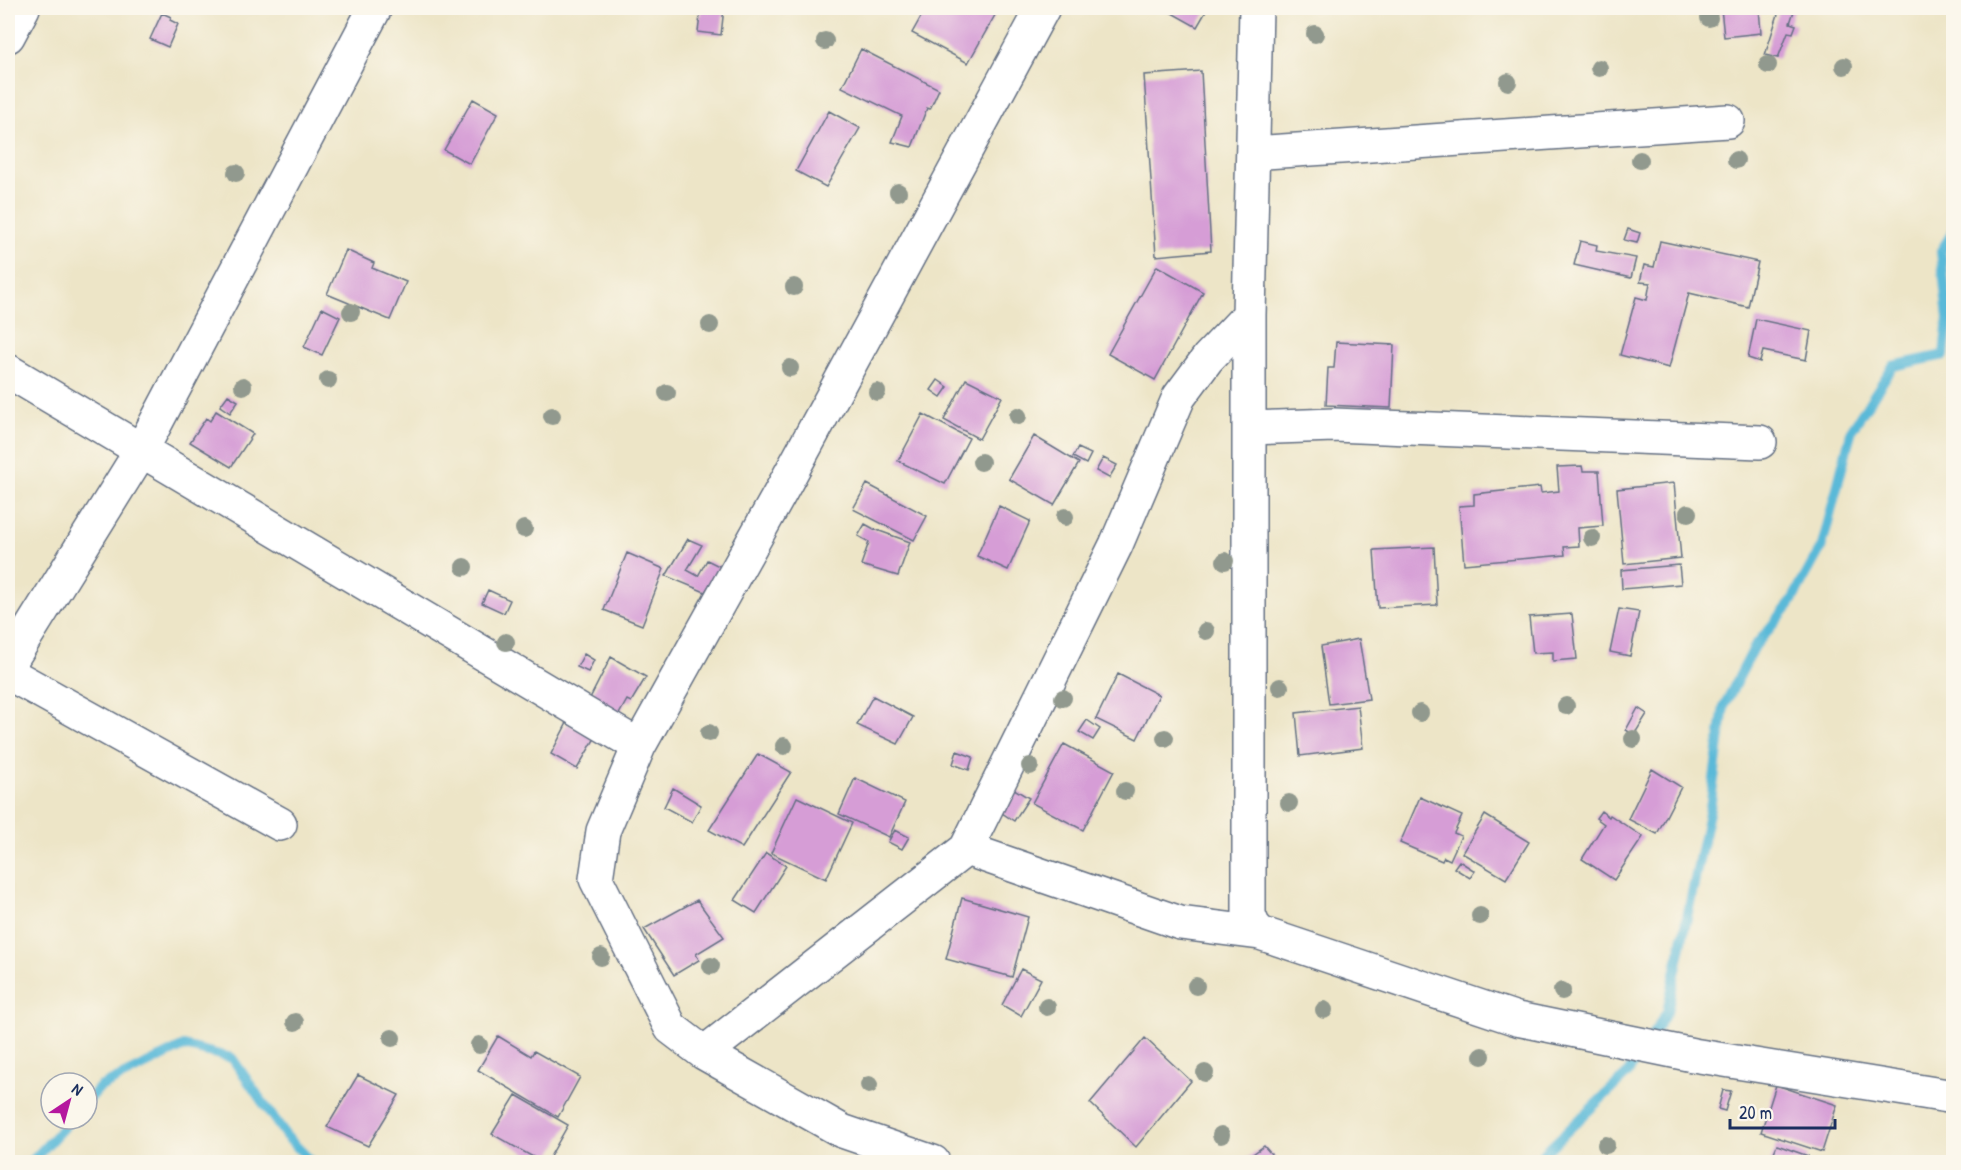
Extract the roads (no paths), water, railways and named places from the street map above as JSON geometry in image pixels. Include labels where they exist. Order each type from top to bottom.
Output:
[{"type":"street","points":[[8,36],[23,8]]},
{"type":"street","points":[[8,665],[141,451],[375,8]]},
{"type":"street","points":[[933,1162],[842,1131],[704,1053],[671,1028],[596,879],[603,831],[639,746],[785,485],[1044,8]]},
{"type":"street","points":[[1256,8],[1249,315],[1249,915],[1253,925],[1260,933]]},
{"type":"street","points":[[1253,153],[1728,121]]},
{"type":"street","points":[[704,1053],[966,849],[1116,546],[1179,397],[1208,358],[1249,315]]},
{"type":"street","points":[[8,371],[639,746]]},
{"type":"street","points":[[1249,428],[1334,425],[1760,442]]},
{"type":"street","points":[[8,673],[280,824]]},
{"type":"street","points":[[966,849],[1180,923],[1260,933],[1517,1019],[1693,1055],[1953,1097]]},
{"type":"waterway","points":[[1535,1162],[1627,1074],[1667,1012],[1710,808],[1724,706],[1755,646],[1790,604],[1822,546],[1852,429],[1893,366],[1944,355],[1948,318],[1941,251],[1954,230]]},
{"type":"waterway","points":[[99,1088],[184,1046],[232,1058],[286,1136],[312,1162]]},
{"type":"waterway","points":[[29,1162],[60,1131]]}]
